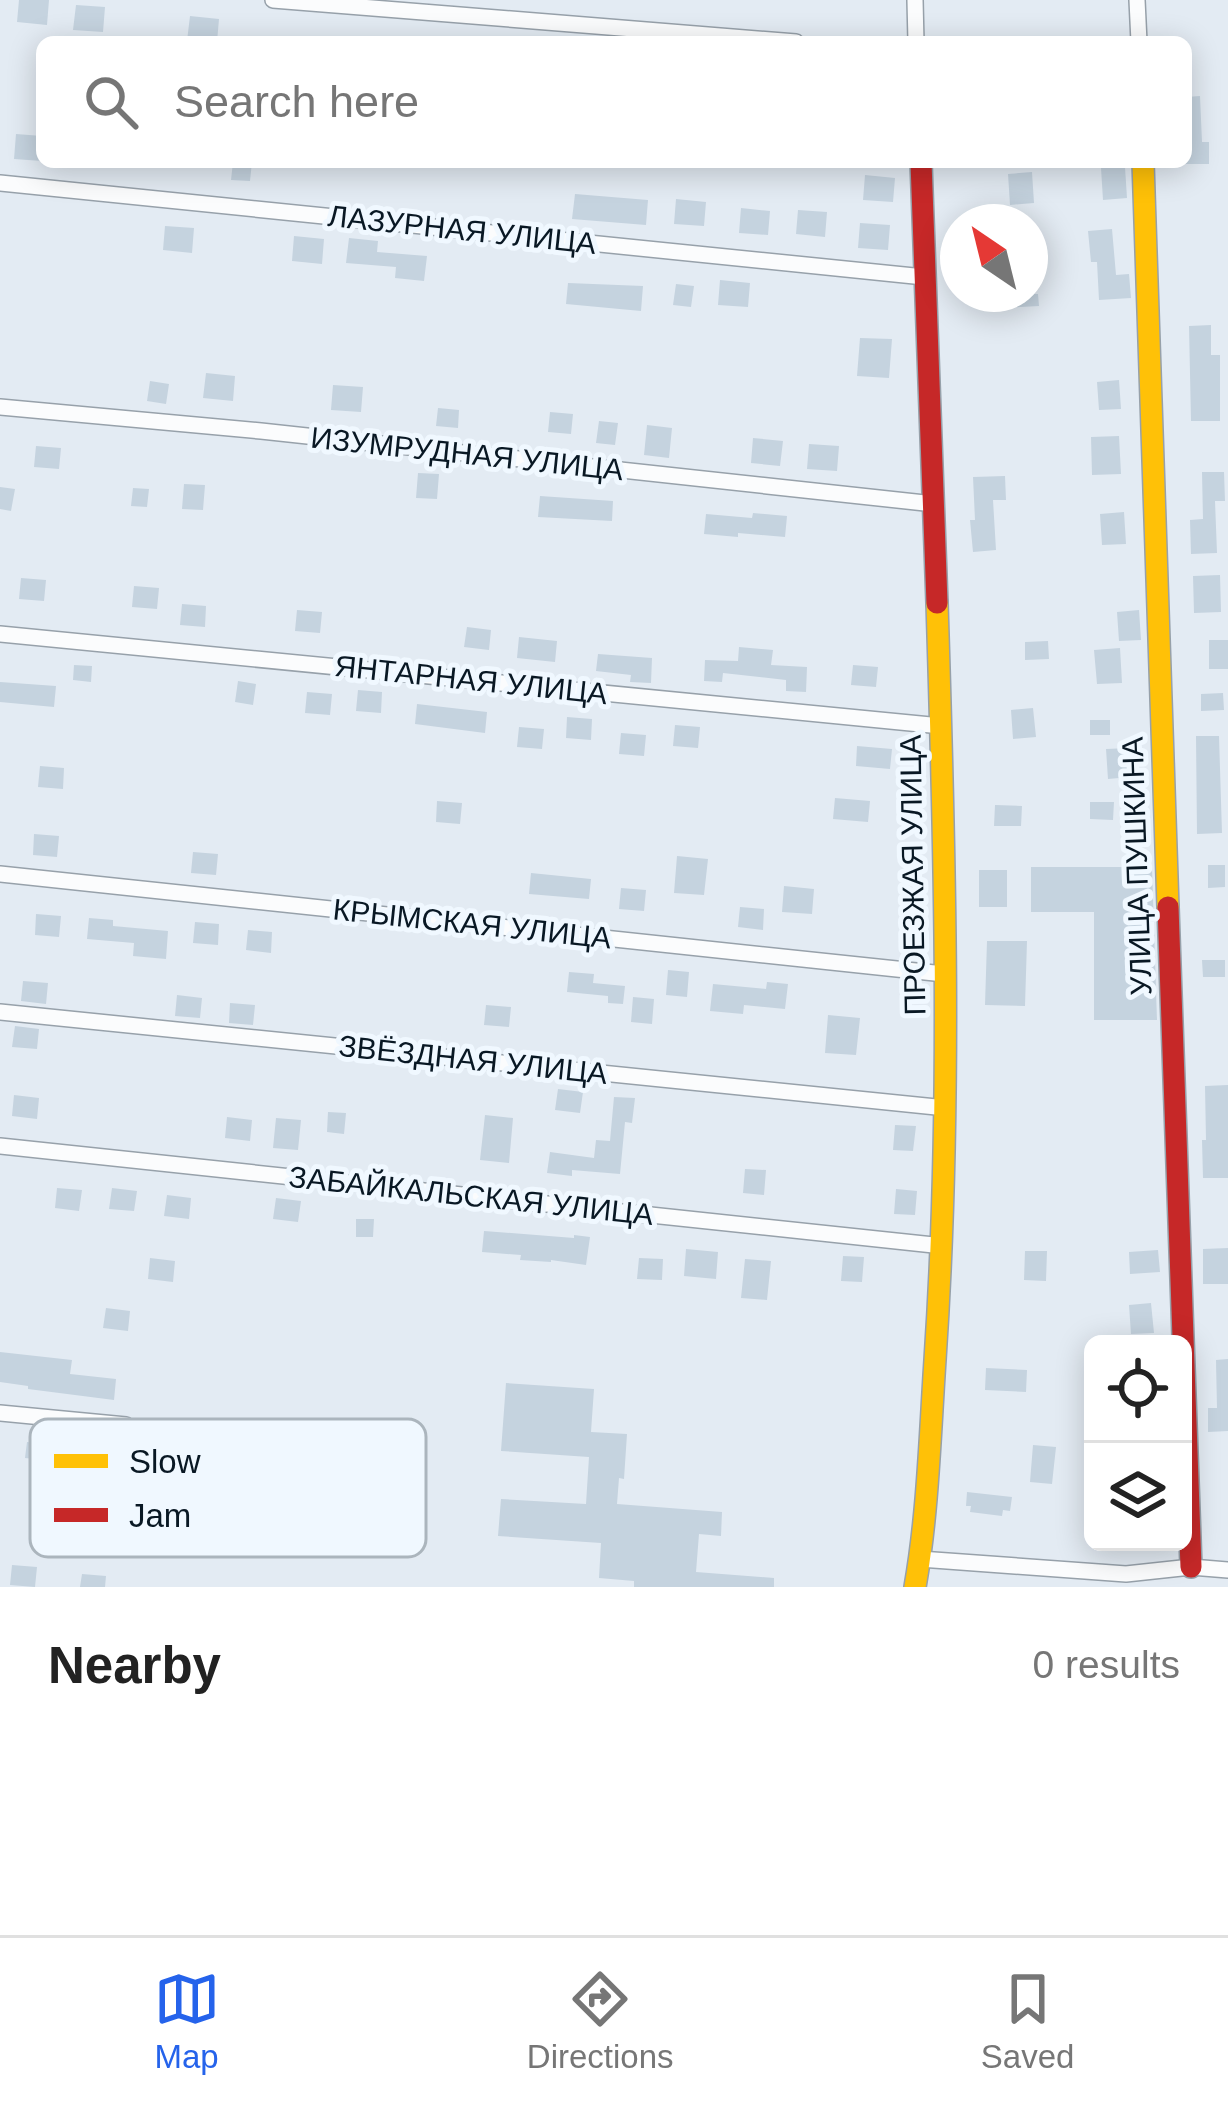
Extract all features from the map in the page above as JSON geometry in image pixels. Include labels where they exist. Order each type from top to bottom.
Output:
[{"type":"street","points":[[273,0],[721,36]]},
{"type":"street","points":[[915,0],[916,36]]},
{"type":"street","points":[[1138,0],[1139,36]]},
{"type":"street","name":"ПРОЕЗЖАЯ УЛИЦА","points":[[915,1587],[943,1246],[946,1108],[941,726],[921,168]]},
{"type":"street","name":"УЛИЦА ПУШКИНА","points":[[1143,168],[1191,1567]]},
{"type":"street","name":"ЛАЗУРНАЯ УЛИЦА","points":[[0,183],[925,277]]},
{"type":"street","name":"ИЗУМРУДНАЯ УЛИЦА","points":[[0,406],[934,504]]},
{"type":"street","name":"ЯНТАРНАЯ УЛИЦА","points":[[0,634],[941,726]]},
{"type":"street","name":"КРЫМСКАЯ УЛИЦА","points":[[0,874],[944,974]]},
{"type":"street","name":"ЗВЁЗДНАЯ УЛИЦА","points":[[0,1012],[946,1108]]},
{"type":"street","name":"ЗАБАЙКАЛЬСКАЯ УЛИЦА","points":[[0,1146],[943,1246]]},
{"type":"street","points":[[0,1413],[63,1419]]},
{"type":"street","points":[[920,1559],[1126,1574],[1191,1567],[1228,1570]]},
{"type":"building","points":[[19,0],[49,0],[47,25],[17,22]]},
{"type":"building","points":[[76,5],[105,7],[103,32],[73,30]]},
{"type":"building","points":[[190,16],[219,19],[218,36],[188,36]]},
{"type":"building","points":[[1200,96],[1202,142],[1209,142],[1209,164],[1192,164],[1192,97]]},
{"type":"building","points":[[16,134],[36,136],[36,161],[14,159]]},
{"type":"building","points":[[232,168],[251,168],[250,181],[231,180]]},
{"type":"building","points":[[1101,168],[1125,168],[1127,198],[1103,200]]},
{"type":"building","points":[[1032,172],[1034,203],[1010,204],[1008,174]]},
{"type":"building","points":[[865,175],[895,178],[893,202],[863,200]]},
{"type":"building","points":[[575,194],[648,200],[646,225],[572,219]]},
{"type":"building","points":[[676,199],[706,202],[704,226],[674,224]]},
{"type":"building","points":[[741,208],[770,211],[768,235],[739,233]]},
{"type":"building","points":[[798,210],[827,212],[825,237],[796,234]]},
{"type":"building","points":[[860,223],[890,225],[888,250],[858,248]]},
{"type":"building","points":[[165,226],[194,228],[192,253],[163,250]]},
{"type":"building","points":[[1112,229],[1116,275],[1129,274],[1131,298],[1099,300],[1097,262],[1091,262],[1088,231]]},
{"type":"building","points":[[294,236],[324,239],[322,264],[292,261]]},
{"type":"building","points":[[349,238],[378,241],[377,252],[427,256],[424,281],[395,278],[396,267],[346,263]]},
{"type":"building","points":[[720,280],[750,283],[748,307],[718,305]]},
{"type":"building","points":[[568,283],[643,286],[641,311],[566,304]]},
{"type":"building","points":[[676,284],[694,286],[691,307],[673,305]]},
{"type":"building","points":[[1211,325],[1211,355],[1220,355],[1220,421],[1191,421],[1189,326]]},
{"type":"building","points":[[860,338],[892,339],[889,378],[857,376]]},
{"type":"building","points":[[206,373],[235,376],[233,401],[203,398]]},
{"type":"building","points":[[1119,380],[1121,409],[1099,410],[1097,382]]},
{"type":"building","points":[[150,381],[169,384],[166,404],[147,401]]},
{"type":"building","points":[[333,385],[363,387],[361,412],[331,410]]},
{"type":"building","points":[[438,408],[459,410],[458,428],[436,426]]},
{"type":"building","points":[[550,412],[573,414],[571,434],[548,432]]},
{"type":"building","points":[[599,421],[618,423],[615,445],[596,443]]},
{"type":"building","points":[[647,425],[672,428],[669,458],[644,455]]},
{"type":"building","points":[[1119,436],[1121,474],[1092,475],[1091,437]]},
{"type":"building","points":[[753,438],[783,441],[780,466],[751,463]]},
{"type":"building","points":[[809,444],[839,446],[837,471],[807,469]]},
{"type":"building","points":[[36,446],[61,448],[59,469],[34,467]]},
{"type":"building","points":[[1202,472],[1224,472],[1225,501],[1215,501],[1217,553],[1191,554],[1190,520],[1203,519]]},
{"type":"building","points":[[418,473],[439,474],[437,499],[416,498]]},
{"type":"building","points":[[1005,476],[1006,500],[993,500],[996,550],[973,552],[973,477]]},
{"type":"building","points":[[184,484],[205,485],[203,510],[182,509]]},
{"type":"building","points":[[0,487],[15,489],[11,511],[0,509]]},
{"type":"building","points":[[133,488],[149,489],[147,507],[131,506]]},
{"type":"building","points":[[540,496],[613,501],[612,521],[538,517]]},
{"type":"building","points":[[1124,512],[1126,544],[1102,545],[1100,514]]},
{"type":"building","points":[[753,513],[787,516],[785,537],[704,534],[706,514],[752,518]]},
{"type":"building","points":[[1220,575],[1221,612],[1194,613],[1193,576]]},
{"type":"building","points":[[21,578],[46,580],[44,601],[19,599]]},
{"type":"building","points":[[134,586],[159,588],[157,609],[132,607]]},
{"type":"building","points":[[182,604],[206,606],[205,627],[180,625]]},
{"type":"building","points":[[297,610],[322,612],[320,633],[295,631]]},
{"type":"building","points":[[1139,610],[1141,640],[1119,641],[1117,612]]},
{"type":"building","points":[[467,627],[491,630],[489,650],[464,647]]},
{"type":"building","points":[[519,637],[557,641],[555,662],[517,658]]},
{"type":"building","points":[[1209,640],[1228,640],[1228,669],[1209,669]]},
{"type":"building","points":[[1048,641],[1049,659],[1025,660],[1025,642]]},
{"type":"building","points":[[739,647],[773,650],[771,665],[807,667],[806,692],[786,691],[786,680],[723,673],[722,682],[704,681],[705,660],[738,661]]},
{"type":"building","points":[[1120,648],[1122,683],[1097,684],[1094,650]]},
{"type":"building","points":[[598,654],[652,658],[651,683],[596,671]]},
{"type":"building","points":[[74,665],[92,666],[91,682],[73,680]]},
{"type":"building","points":[[853,665],[878,667],[876,687],[851,685]]},
{"type":"building","points":[[238,681],[256,684],[253,705],[235,702]]},
{"type":"building","points":[[0,682],[56,686],[54,707],[0,702]]},
{"type":"building","points":[[358,690],[382,692],[381,713],[356,711]]},
{"type":"building","points":[[307,692],[332,694],[330,715],[305,713]]},
{"type":"building","points":[[1223,693],[1224,710],[1201,711],[1201,694]]},
{"type":"building","points":[[417,704],[487,712],[485,733],[415,724]]},
{"type":"building","points":[[1033,708],[1036,737],[1013,739],[1011,710]]},
{"type":"building","points":[[567,717],[592,719],[591,740],[566,738]]},
{"type":"building","points":[[1090,720],[1110,720],[1110,735],[1090,735]]},
{"type":"building","points":[[675,725],[700,727],[698,748],[673,746]]},
{"type":"building","points":[[519,727],[544,729],[542,749],[517,747]]},
{"type":"building","points":[[621,733],[646,735],[644,756],[619,754]]},
{"type":"building","points":[[1196,736],[1219,736],[1222,833],[1197,834]]},
{"type":"building","points":[[857,746],[892,749],[890,769],[856,766]]},
{"type":"building","points":[[1129,748],[1130,777],[1108,779],[1106,749]]},
{"type":"building","points":[[40,766],[64,768],[63,789],[38,787]]},
{"type":"building","points":[[835,798],[870,801],[868,822],[833,819]]},
{"type":"building","points":[[437,801],[462,803],[460,824],[436,822]]},
{"type":"building","points":[[1090,802],[1114,802],[1113,820],[1090,819]]},
{"type":"building","points":[[995,805],[1022,806],[1021,826],[994,826]]},
{"type":"building","points":[[34,834],[59,836],[57,857],[33,855]]},
{"type":"building","points":[[193,852],[218,854],[216,875],[191,873]]},
{"type":"building","points":[[677,856],[708,859],[704,895],[674,893]]},
{"type":"building","points":[[1208,865],[1225,865],[1225,887],[1208,888]]},
{"type":"building","points":[[1031,867],[1152,867],[1157,1020],[1094,1020],[1094,912],[1031,912]]},
{"type":"building","points":[[979,870],[1007,870],[1007,907],[979,907]]},
{"type":"building","points":[[531,873],[591,879],[589,899],[529,894]]},
{"type":"building","points":[[784,886],[814,889],[812,914],[782,912]]},
{"type":"building","points":[[621,888],[646,890],[644,911],[619,909]]},
{"type":"building","points":[[740,907],[764,909],[763,930],[738,927]]},
{"type":"building","points":[[36,914],[61,916],[59,937],[35,935]]},
{"type":"building","points":[[89,918],[113,920],[113,926],[168,931],[166,959],[133,956],[134,943],[87,939]]},
{"type":"building","points":[[195,922],[219,924],[218,945],[193,943]]},
{"type":"building","points":[[248,930],[272,932],[271,953],[246,950]]},
{"type":"building","points":[[987,941],[1027,941],[1025,1006],[985,1005]]},
{"type":"building","points":[[1202,960],[1225,960],[1225,977],[1203,977]]},
{"type":"building","points":[[668,970],[689,972],[687,997],[666,995]]},
{"type":"building","points":[[569,972],[594,974],[593,983],[625,986],[623,1004],[608,1003],[608,996],[567,992]]},
{"type":"building","points":[[23,981],[48,983],[46,1004],[21,1001]]},
{"type":"building","points":[[767,982],[788,984],[785,1009],[744,1005],[743,1014],[710,1011],[713,984],[766,989]]},
{"type":"building","points":[[177,995],[202,998],[200,1018],[175,1016]]},
{"type":"building","points":[[633,997],[654,999],[652,1024],[631,1022]]},
{"type":"building","points":[[230,1003],[255,1005],[253,1025],[229,1023]]},
{"type":"building","points":[[486,1005],[511,1007],[509,1027],[484,1025]]},
{"type":"building","points":[[828,1015],[860,1018],[856,1055],[825,1053]]},
{"type":"building","points":[[15,1026],[39,1029],[37,1049],[12,1047]]},
{"type":"building","points":[[1228,1085],[1228,1178],[1203,1178],[1205,1086]]},
{"type":"building","points":[[558,1089],[583,1092],[580,1113],[555,1110]]},
{"type":"building","points":[[14,1095],[39,1098],[37,1119],[12,1116]]},
{"type":"building","points":[[614,1097],[635,1098],[632,1123],[625,1122],[620,1174],[547,1173],[550,1152],[594,1158],[596,1140],[610,1141]]},
{"type":"building","points":[[328,1112],[346,1113],[344,1134],[327,1132]]},
{"type":"building","points":[[485,1115],[513,1118],[509,1163],[480,1160]]},
{"type":"building","points":[[227,1117],[252,1120],[250,1141],[225,1138]]},
{"type":"building","points":[[276,1118],[301,1120],[298,1150],[273,1148]]},
{"type":"building","points":[[895,1125],[916,1126],[913,1151],[893,1150]]},
{"type":"building","points":[[745,1169],[766,1170],[764,1195],[743,1193]]},
{"type":"building","points":[[57,1188],[82,1190],[79,1211],[55,1208]]},
{"type":"building","points":[[112,1188],[137,1191],[134,1211],[109,1209]]},
{"type":"building","points":[[896,1189],[917,1191],[915,1215],[894,1214]]},
{"type":"building","points":[[167,1195],[191,1198],[189,1219],[164,1216]]},
{"type":"building","points":[[276,1198],[301,1201],[298,1222],[273,1219]]},
{"type":"building","points":[[356,1219],[374,1219],[373,1237],[356,1237]]},
{"type":"building","points":[[484,1231],[590,1237],[586,1265],[482,1252]]},
{"type":"building","points":[[1228,1248],[1228,1284],[1203,1284],[1203,1249]]},
{"type":"building","points":[[686,1249],[718,1252],[716,1279],[684,1276]]},
{"type":"building","points":[[1158,1250],[1160,1272],[1130,1274],[1129,1252]]},
{"type":"building","points":[[1025,1251],[1047,1251],[1046,1281],[1024,1280]]},
{"type":"building","points":[[843,1256],[864,1257],[862,1282],[841,1281]]},
{"type":"building","points":[[150,1258],[175,1261],[173,1282],[148,1279]]},
{"type":"building","points":[[639,1258],[663,1259],[662,1280],[637,1279]]},
{"type":"building","points":[[745,1259],[771,1261],[767,1300],[741,1298]]},
{"type":"building","points":[[1151,1303],[1154,1333],[1131,1334],[1129,1305]]},
{"type":"building","points":[[106,1308],[130,1311],[128,1331],[103,1328]]},
{"type":"building","points":[[0,1352],[72,1360],[70,1374],[116,1379],[114,1400],[0,1382]]},
{"type":"building","points":[[1228,1359],[1228,1431],[1208,1432],[1208,1408],[1217,1408],[1216,1360]]},
{"type":"building","points":[[986,1368],[1027,1370],[1026,1392],[985,1390]]},
{"type":"building","points":[[506,1383],[594,1389],[591,1432],[627,1434],[617,1504],[722,1512],[721,1536],[699,1534],[696,1572],[774,1578],[774,1587],[634,1587],[634,1581],[599,1578],[601,1543],[498,1536],[501,1499],[586,1504],[589,1457],[501,1451]]},
{"type":"building","points":[[1033,1445],[1056,1447],[1052,1484],[1030,1482]]},
{"type":"building","points":[[967,1492],[1012,1497],[1010,1511],[1003,1510],[1002,1516],[970,1512]]},
{"type":"building","points":[[12,1565],[37,1567],[35,1587],[10,1585]]},
{"type":"building","points":[[82,1574],[106,1576],[105,1587],[80,1587]]},
{"type":"traffic: slow","points":[[1143,168],[1168,907]]},
{"type":"traffic: slow","points":[[915,1587],[928,1474],[944,1171],[937,603]]},
{"type":"traffic: jam","points":[[921,168],[937,603]]},
{"type":"traffic: jam","points":[[1168,907],[1191,1567]]}]
